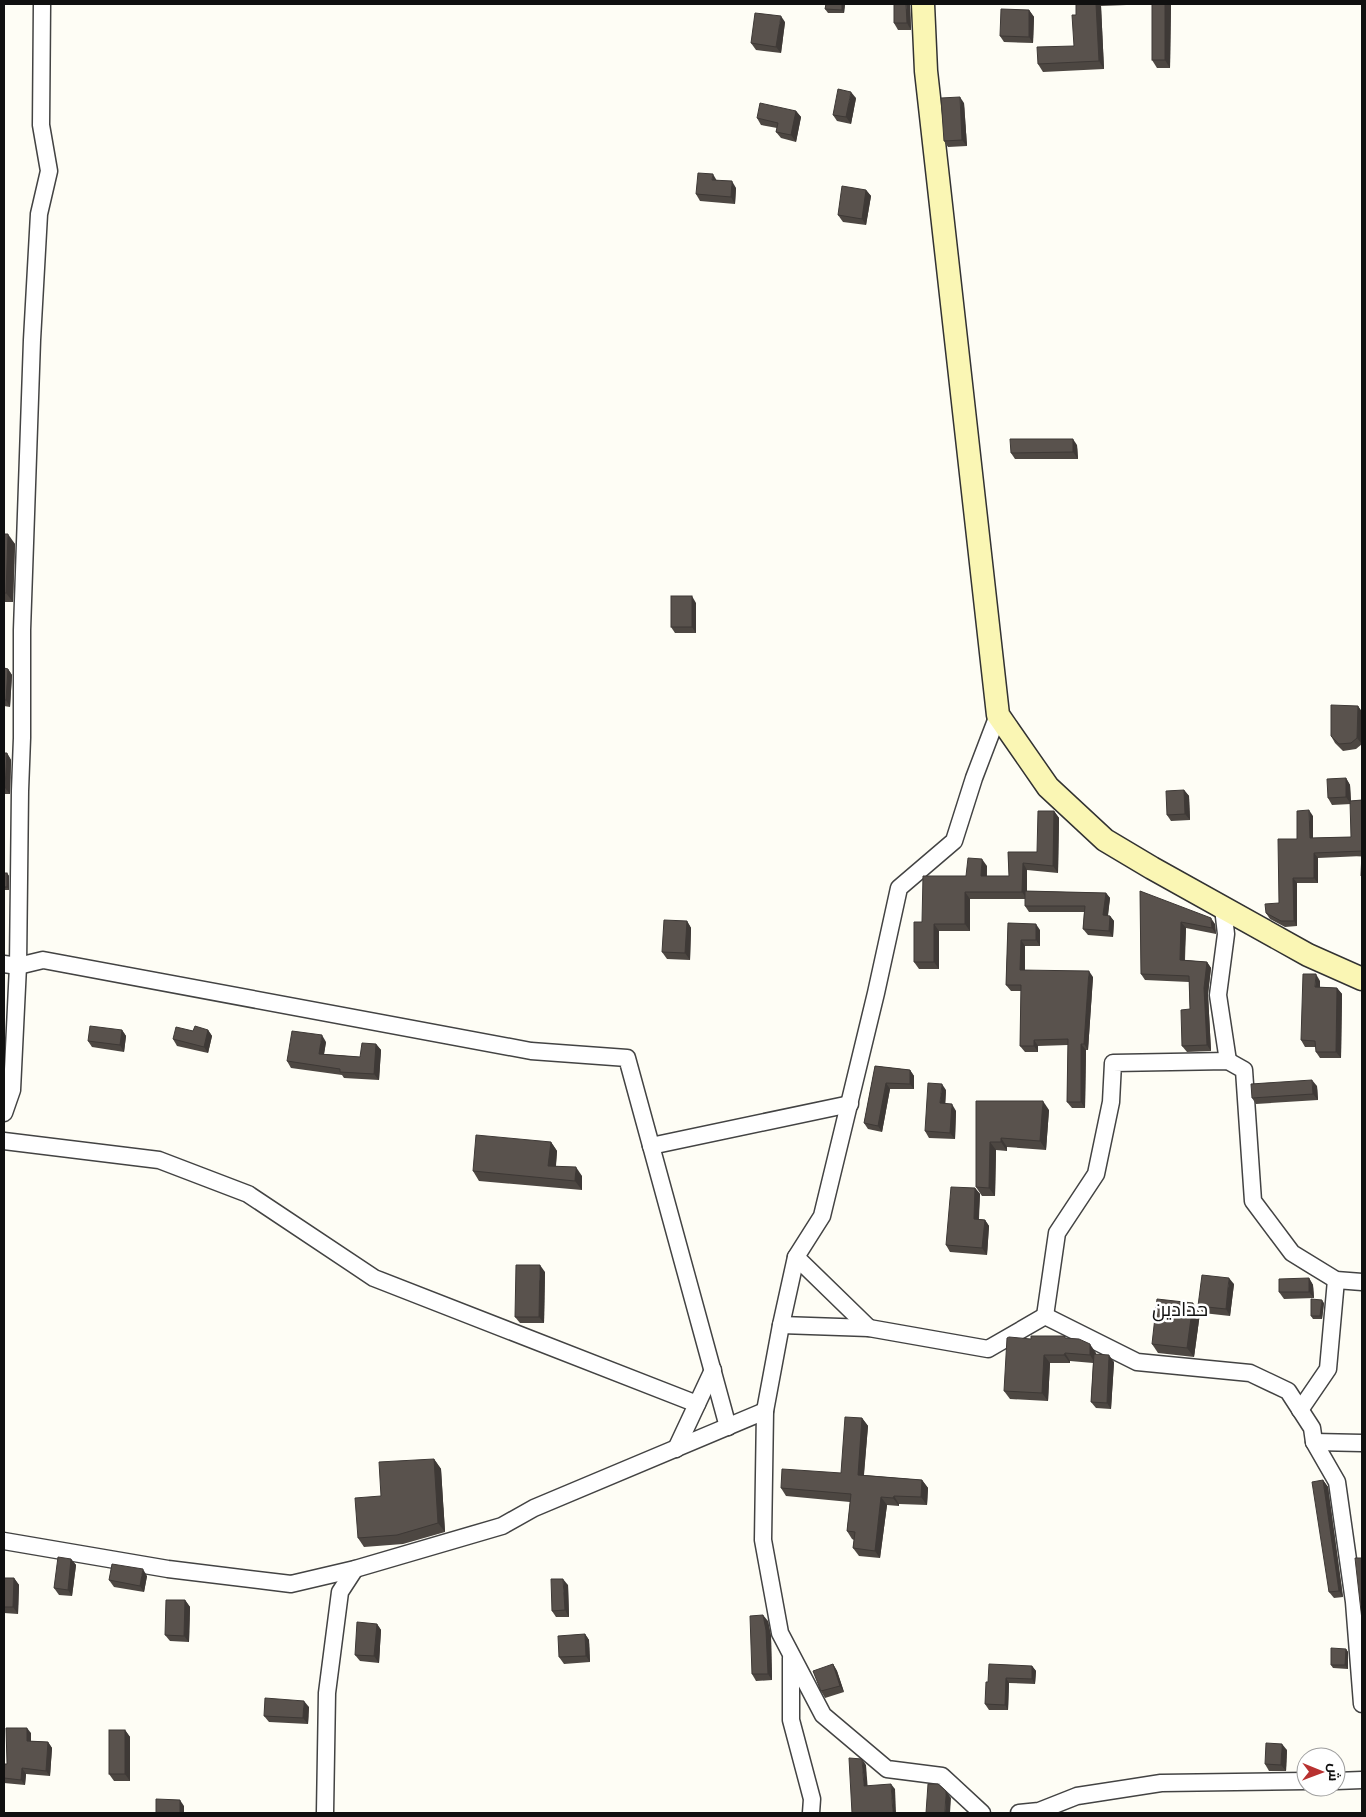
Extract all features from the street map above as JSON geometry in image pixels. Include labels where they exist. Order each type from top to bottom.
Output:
[{"type":"street","points":[[4,1113],[12,1090],[11,903],[22,738],[22,630],[32,340],[39,214],[49,171],[41,124],[42,4]]},
{"type":"street","points":[[923,4],[926,71],[998,715],[954,841],[899,888],[850,1104],[822,1216],[796,1257],[781,1325],[765,1412],[763,1540],[780,1633],[823,1715],[887,1769],[942,1776],[982,1813]]},
{"type":"street","points":[[998,715],[1048,788],[1105,840],[1308,956],[1362,979]]},
{"type":"street","points":[[1223,908],[1226,934],[1218,995],[1228,1061]]},
{"type":"street","points":[[11,965],[43,960],[531,1051],[627,1058],[728,1427]]},
{"type":"street","points":[[1045,1316],[1057,1233],[1096,1174],[1111,1102],[1113,1063],[1228,1061],[1244,1070],[1253,1201],[1292,1253],[1336,1280],[1362,1282]]},
{"type":"street","points":[[651,1146],[850,1104]]},
{"type":"street","points":[[4,1141],[159,1160],[248,1194],[374,1278],[697,1404]]},
{"type":"street","points":[[796,1257],[869,1328]]},
{"type":"street","points":[[1300,1410],[1328,1369],[1336,1280]]},
{"type":"street","points":[[781,1325],[869,1328],[988,1349],[1045,1316]]},
{"type":"street","points":[[1045,1316],[1137,1362],[1250,1373],[1288,1391],[1312,1428],[1314,1442],[1337,1482],[1354,1602],[1362,1704]]},
{"type":"street","points":[[676,1449],[713,1370]]},
{"type":"street","points":[[4,1542],[168,1569],[291,1584],[355,1569],[502,1526],[534,1508],[765,1412]]},
{"type":"street","points":[[1314,1442],[1362,1443]]},
{"type":"street","points":[[325,1813],[327,1693],[340,1592],[355,1569]]},
{"type":"street","points":[[791,1654],[791,1720],[812,1799],[811,1813]]},
{"type":"street","points":[[1346,1781],[1362,1780]]},
{"type":"street","points":[[1019,1813],[1039,1811],[1078,1796],[1162,1783],[1296,1781]]},
{"type":"building","points":[[826,4],[842,4],[842,10],[825,9]]},
{"type":"building","points":[[894,4],[906,4],[907,23],[894,23]]},
{"type":"building","points":[[1076,4],[1096,4],[1099,61],[1038,64],[1037,47],[1074,46],[1072,15],[1076,15]]},
{"type":"building","points":[[1152,4],[1165,4],[1165,60],[1152,60]]},
{"type":"building","points":[[1001,9],[1029,10],[1029,37],[1000,36]]},
{"type":"building","points":[[755,13],[781,16],[776,47],[751,43]]},
{"type":"building","points":[[838,89],[851,92],[846,117],[833,115]]},
{"type":"building","points":[[960,97],[962,140],[944,141],[941,98]]},
{"type":"building","points":[[760,103],[796,111],[791,135],[776,132],[778,123],[757,118]]},
{"type":"building","points":[[698,173],[713,174],[712,180],[732,181],[731,197],[696,194]]},
{"type":"building","points":[[842,186],[866,190],[862,219],[838,215]]},
{"type":"building","points":[[1010,439],[1073,439],[1073,452],[1011,453]]},
{"type":"building","points":[[4,534],[8,534],[6,593],[4,593]]},
{"type":"building","points":[[671,596],[692,596],[692,627],[671,627]]},
{"type":"building","points":[[4,668],[8,669],[6,700],[4,700]]},
{"type":"building","points":[[1331,705],[1358,706],[1357,738],[1351,743],[1339,744],[1331,736]]},
{"type":"building","points":[[4,753],[7,753],[5,788],[4,787]]},
{"type":"building","points":[[1346,778],[1346,797],[1328,798],[1327,779]]},
{"type":"building","points":[[1184,790],[1185,814],[1167,815],[1166,791]]},
{"type":"building","points":[[1362,800],[1362,851],[1314,853],[1314,878],[1293,878],[1294,921],[1281,921],[1266,913],[1265,904],[1279,903],[1278,839],[1297,839],[1297,811],[1309,810],[1310,838],[1351,837],[1350,801]]},
{"type":"building","points":[[1038,811],[1054,811],[1053,866],[1023,863],[1022,892],[965,892],[965,924],[934,924],[934,962],[914,962],[914,922],[922,922],[923,876],[966,876],[968,858],[982,859],[981,876],[1009,876],[1008,852],[1037,852]]},
{"type":"building","points":[[4,873],[7,873],[7,887],[4,887]]},
{"type":"building","points":[[1025,891],[1106,893],[1103,915],[1110,916],[1109,931],[1083,929],[1085,906],[1025,906]]},
{"type":"building","points":[[1140,891],[1211,918],[1212,928],[1181,922],[1180,960],[1207,962],[1204,988],[1207,1045],[1182,1046],[1181,1010],[1190,1009],[1189,976],[1141,974]]},
{"type":"building","points":[[664,920],[687,921],[685,953],[662,952]]},
{"type":"building","points":[[1008,923],[1036,924],[1036,940],[1021,940],[1020,970],[1089,971],[1084,1044],[1081,1044],[1081,1102],[1067,1102],[1068,1039],[1034,1040],[1034,1046],[1020,1046],[1021,985],[1006,985]]},
{"type":"building","points":[[1303,974],[1316,974],[1315,987],[1337,988],[1336,1052],[1316,1052],[1315,1041],[1301,1040]]},
{"type":"building","points":[[90,1026],[122,1030],[120,1045],[88,1041]]},
{"type":"building","points":[[195,1026],[208,1030],[204,1047],[173,1039],[176,1027],[193,1031]]},
{"type":"building","points":[[292,1031],[322,1035],[319,1054],[360,1057],[362,1043],[376,1044],[374,1074],[340,1072],[340,1069],[287,1061]]},
{"type":"building","points":[[875,1066],[910,1070],[910,1084],[886,1083],[878,1126],[864,1123]]},
{"type":"building","points":[[1312,1080],[1313,1094],[1252,1098],[1251,1084]]},
{"type":"building","points":[[928,1083],[942,1084],[940,1103],[952,1104],[950,1133],[925,1131]]},
{"type":"building","points":[[976,1101],[1043,1101],[1040,1141],[1001,1138],[1001,1142],[990,1142],[989,1188],[976,1187]]},
{"type":"building","points":[[476,1135],[551,1142],[548,1166],[576,1167],[575,1181],[473,1171]]},
{"type":"building","points":[[951,1187],[975,1188],[974,1219],[985,1220],[982,1248],[946,1245]]},
{"type":"building","points":[[516,1265],[540,1265],[539,1317],[515,1317]]},
{"type":"building","points":[[1202,1275],[1229,1278],[1226,1309],[1198,1306]]},
{"type":"building","points":[[1309,1278],[1309,1292],[1279,1292],[1279,1279]]},
{"type":"building","points":[[1157,1299],[1193,1303],[1187,1348],[1152,1344]]},
{"type":"building","points":[[1311,1299],[1322,1300],[1320,1316],[1311,1316]]},
{"type":"building","points":[[1031,1336],[1065,1336],[1065,1338],[1079,1339],[1090,1344],[1090,1355],[1065,1353],[1064,1355],[1044,1355],[1042,1393],[1004,1391],[1007,1338],[1031,1339]]},
{"type":"building","points":[[1094,1354],[1109,1355],[1107,1403],[1091,1402]]},
{"type":"building","points":[[845,1417],[862,1418],[858,1475],[922,1480],[921,1497],[881,1497],[875,1551],[853,1548],[855,1532],[847,1531],[851,1494],[781,1488],[782,1469],[841,1473]]},
{"type":"building","points":[[434,1459],[438,1523],[397,1535],[358,1538],[355,1498],[381,1496],[379,1462]]},
{"type":"building","points":[[1323,1480],[1339,1591],[1329,1592],[1312,1482]]},
{"type":"building","points":[[58,1557],[71,1559],[68,1590],[54,1588]]},
{"type":"building","points":[[1355,1558],[1362,1558],[1362,1620]]},
{"type":"building","points":[[112,1564],[143,1569],[140,1586],[109,1580]]},
{"type":"building","points":[[4,1578],[14,1578],[13,1607],[4,1607]]},
{"type":"building","points":[[551,1579],[563,1579],[565,1610],[552,1611]]},
{"type":"building","points":[[166,1600],[185,1600],[184,1636],[165,1635]]},
{"type":"building","points":[[763,1615],[766,1630],[768,1674],[752,1674],[750,1616]]},
{"type":"building","points":[[357,1622],[377,1624],[374,1656],[355,1655]]},
{"type":"building","points":[[585,1634],[586,1656],[559,1657],[558,1636]]},
{"type":"building","points":[[1331,1648],[1346,1649],[1345,1665],[1331,1665]]},
{"type":"building","points":[[833,1664],[840,1686],[821,1691],[813,1671]]},
{"type":"building","points":[[989,1664],[1032,1666],[1032,1679],[1006,1678],[1005,1705],[985,1704]]},
{"type":"building","points":[[265,1698],[304,1701],[303,1718],[264,1716]]},
{"type":"building","points":[[6,1728],[27,1728],[27,1741],[48,1742],[46,1771],[22,1768],[21,1780],[4,1778],[4,1764],[7,1764]]},
{"type":"building","points":[[109,1730],[125,1730],[125,1774],[109,1774]]},
{"type":"building","points":[[1266,1743],[1282,1744],[1281,1765],[1265,1764]]},
{"type":"building","points":[[849,1758],[862,1759],[864,1786],[891,1784],[893,1813],[852,1813]]},
{"type":"building","points":[[928,1784],[938,1784],[946,1791],[945,1813],[926,1813]]},
{"type":"building","points":[[156,1799],[180,1800],[180,1813],[156,1813]]},
{"type":"district","name":"حدادين","points":[[1180,1309]]}]
